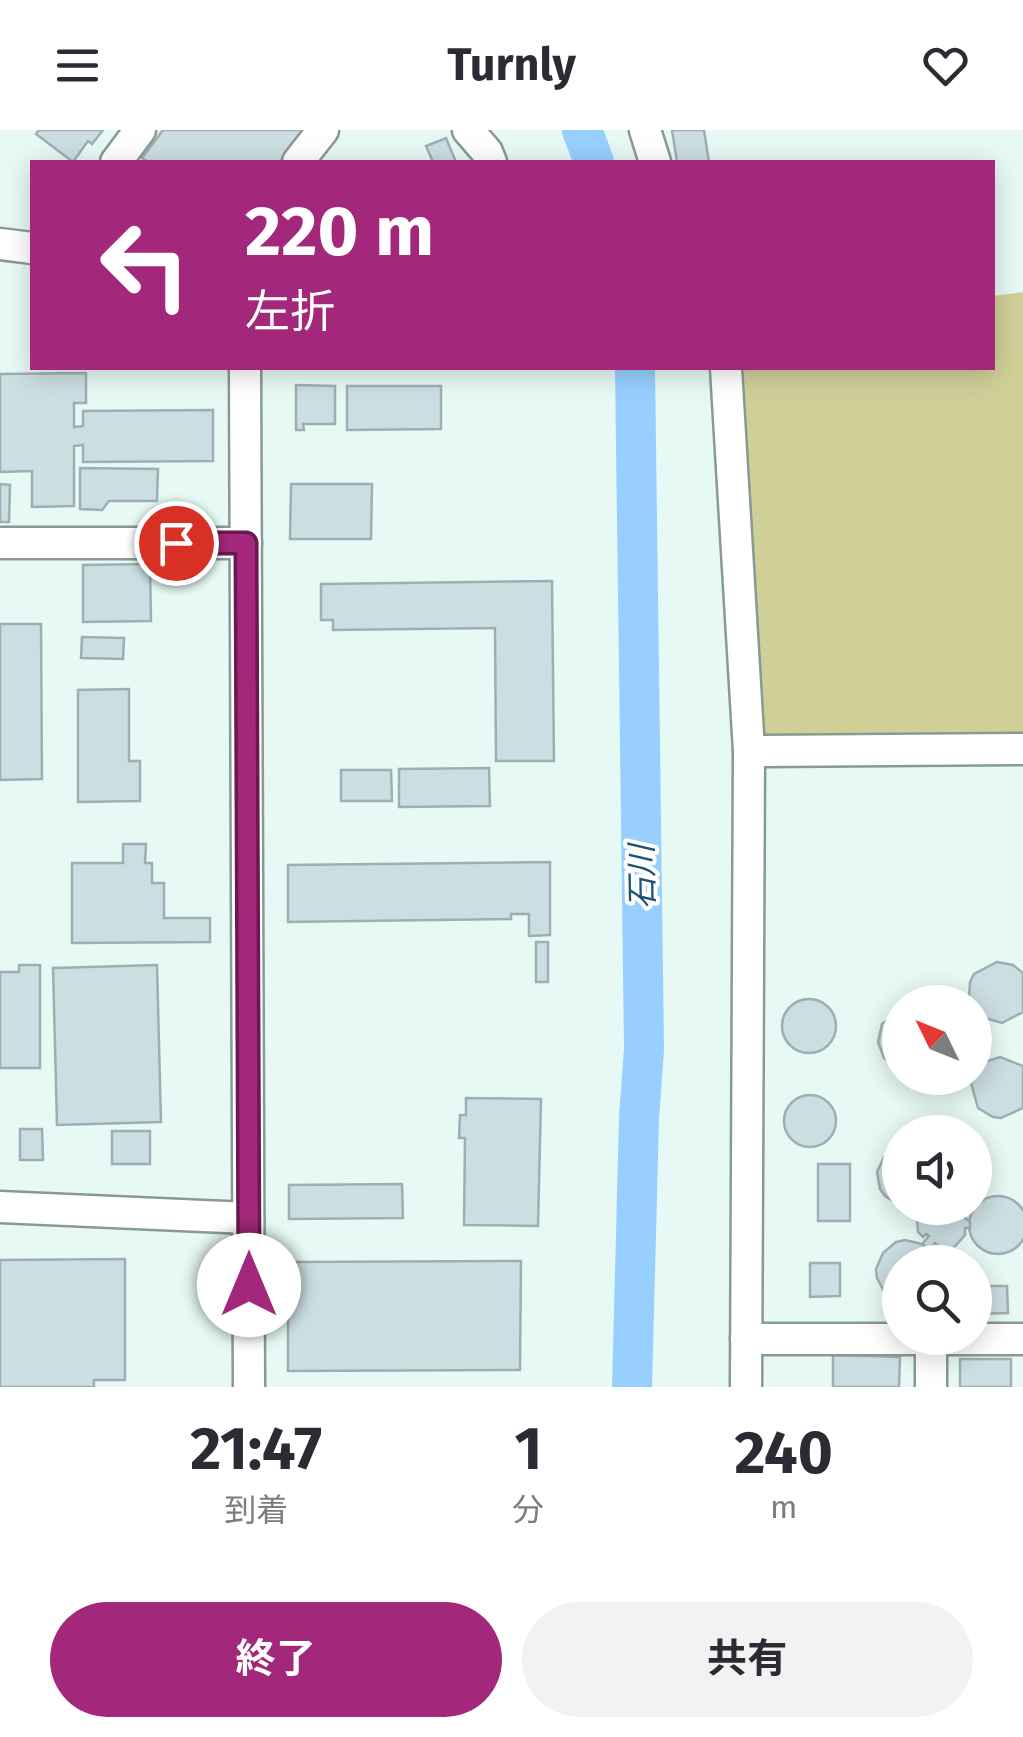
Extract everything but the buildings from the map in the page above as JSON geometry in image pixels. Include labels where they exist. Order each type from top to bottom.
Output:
[{"type":"street","points":[[118,160],[140,130]]},
{"type":"street","points":[[300,160],[323,130]]},
{"type":"street","points":[[468,130],[490,160]]},
{"type":"street","points":[[645,130],[654,160]]},
{"type":"street","points":[[0,244],[30,248]]},
{"type":"street","points":[[244,370],[249,1387]]},
{"type":"street","points":[[726,370],[749,751],[746,1387]]},
{"type":"street","points":[[0,543],[246,543]]},
{"type":"street","points":[[749,751],[1023,749]]},
{"type":"street","points":[[0,1207],[248,1218]]},
{"type":"street","points":[[746,1338],[882,1339]]},
{"type":"street","points":[[992,1339],[1023,1339]]},
{"type":"street","points":[[930,1387],[931,1355]]},
{"type":"green space","points":[[1023,292],[1023,735],[751,736],[744,370],[995,370],[995,296]]},
{"type":"waterway","name":"石川","points":[[582,130],[593,160]]},
{"type":"waterway","name":"石川","points":[[632,1387],[644,1049],[635,370]]},
{"type":"route","points":[[176,543],[246,543],[249,1285]]}]
